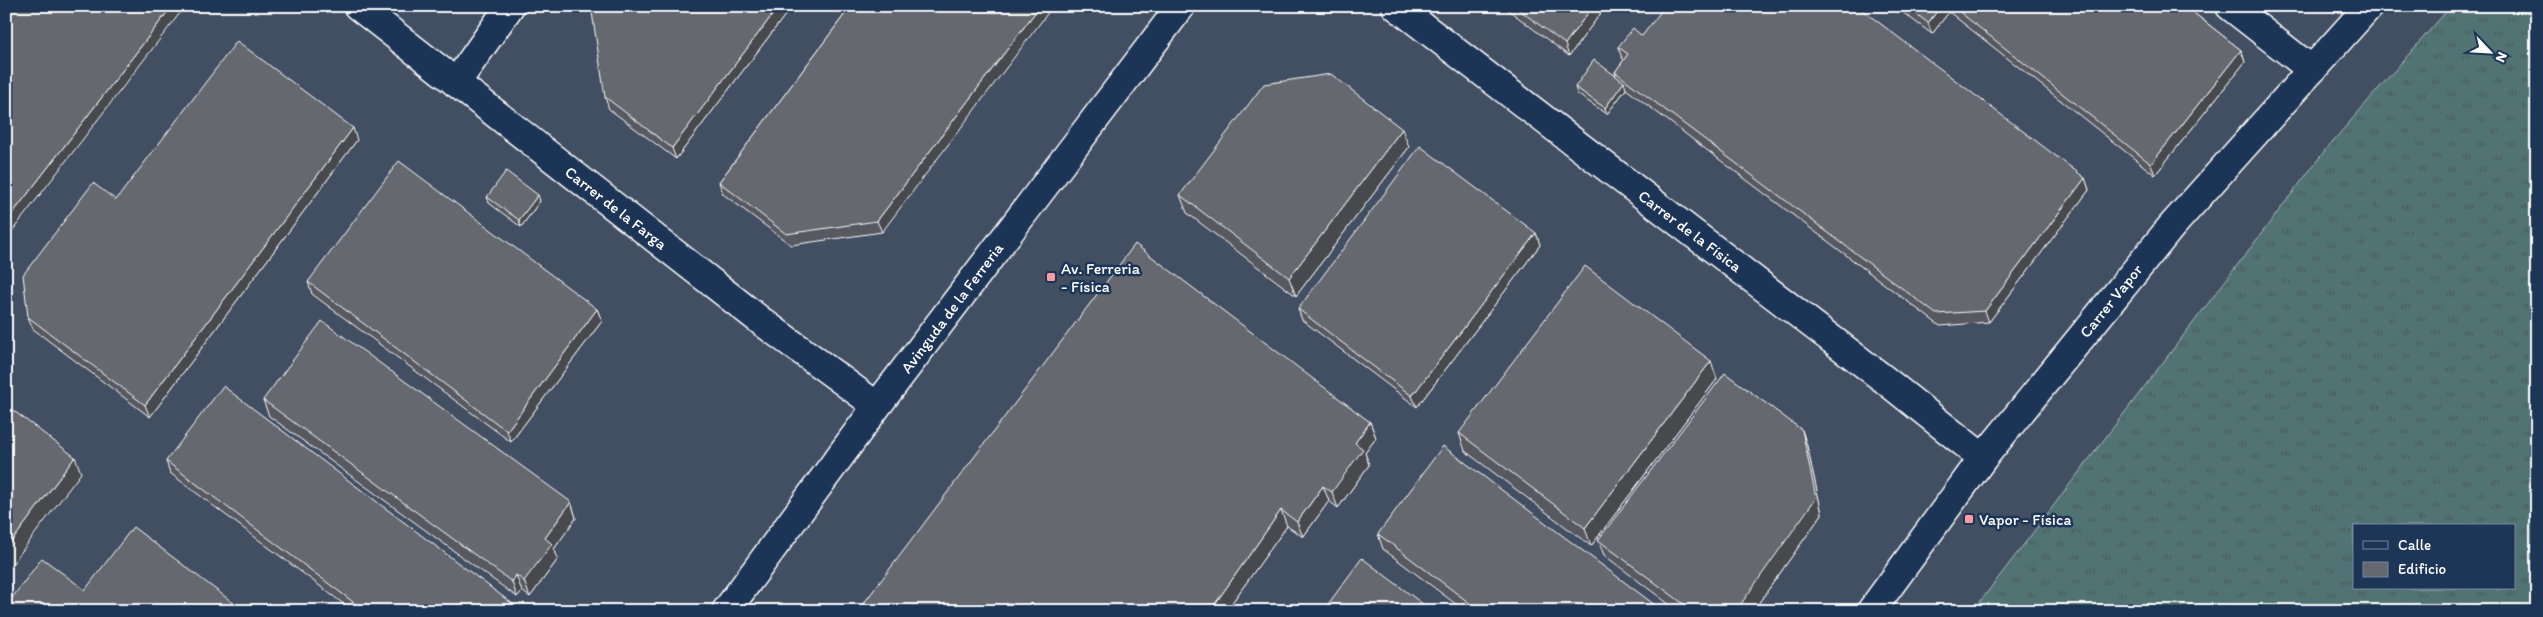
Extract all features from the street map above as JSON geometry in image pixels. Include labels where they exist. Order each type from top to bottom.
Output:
[{"type":"street","name":"Carrer de la Farga","points":[[358,6],[753,314],[877,406]]},
{"type":"street","points":[[456,83],[510,6]]},
{"type":"street","name":"Avinguda de la Ferreria","points":[[726,611],[877,406],[1181,6]]},
{"type":"street","name":"Carrer de la Física","points":[[1396,6],[1885,380],[1983,458]]},
{"type":"street","points":[[2230,6],[2312,70]]},
{"type":"street","name":"Carrer Vapor","points":[[1871,611],[1983,458],[2171,227],[2369,6]]},
{"type":"shaded area","points":[[6,6],[2451,6],[2326,149],[1973,611],[6,611]]},
{"type":"green space","points":[[2451,6],[2537,6],[2537,611],[1973,611],[2326,149]]},
{"type":"building","points":[[6,6],[172,6],[6,222]]},
{"type":"building","points":[[591,6],[779,6],[672,148],[605,97]]},
{"type":"building","points":[[851,6],[1040,6],[877,221],[786,234],[719,182]]},
{"type":"building","points":[[1514,6],[1593,6],[1565,44]]},
{"type":"building","points":[[1665,6],[1857,6],[2085,178],[1985,311],[1936,314],[1615,72],[1628,54],[1618,47],[1633,28],[1642,36]]},
{"type":"building","points":[[1906,6],[1941,6],[1928,23]]},
{"type":"building","points":[[1952,6],[2185,6],[2241,50],[2151,164]]},
{"type":"building","points":[[237,41],[353,128],[145,405],[28,317],[23,275],[93,183],[116,200]]},
{"type":"building","points":[[1594,60],[1624,82],[1605,108],[1575,87]]},
{"type":"building","points":[[1331,74],[1402,129],[1289,278],[1180,195],[1264,84]]},
{"type":"building","points":[[1420,146],[1536,233],[1412,396],[1298,309]]},
{"type":"building","points":[[399,161],[597,309],[507,431],[308,282]]},
{"type":"building","points":[[506,171],[538,195],[519,220],[487,197]]},
{"type":"building","points":[[1135,244],[1370,422],[1355,443],[1363,449],[1332,492],[1323,486],[1297,522],[1281,510],[1210,611],[858,611]]},
{"type":"building","points":[[1585,266],[1711,361],[1585,528],[1459,433]]},
{"type":"building","points":[[322,321],[571,502],[545,538],[552,544],[524,581],[516,575],[512,582],[263,400]]},
{"type":"building","points":[[1725,373],[1802,430],[1816,498],[1736,611],[1693,611],[1598,540]]},
{"type":"building","points":[[223,386],[522,611],[365,611],[166,461]]},
{"type":"building","points":[[6,405],[75,457],[6,549]]},
{"type":"building","points":[[1443,446],[1663,611],[1480,611],[1378,534]]},
{"type":"building","points":[[133,527],[244,611],[6,611],[6,606],[42,558],[85,590]]},
{"type":"building","points":[[1362,558],[1432,611],[1323,611]]},
{"type":"place","name":"Av. Ferreria - Física","points":[[1051,277]]},
{"type":"place","name":"Vapor - Física","points":[[1969,519]]}]
